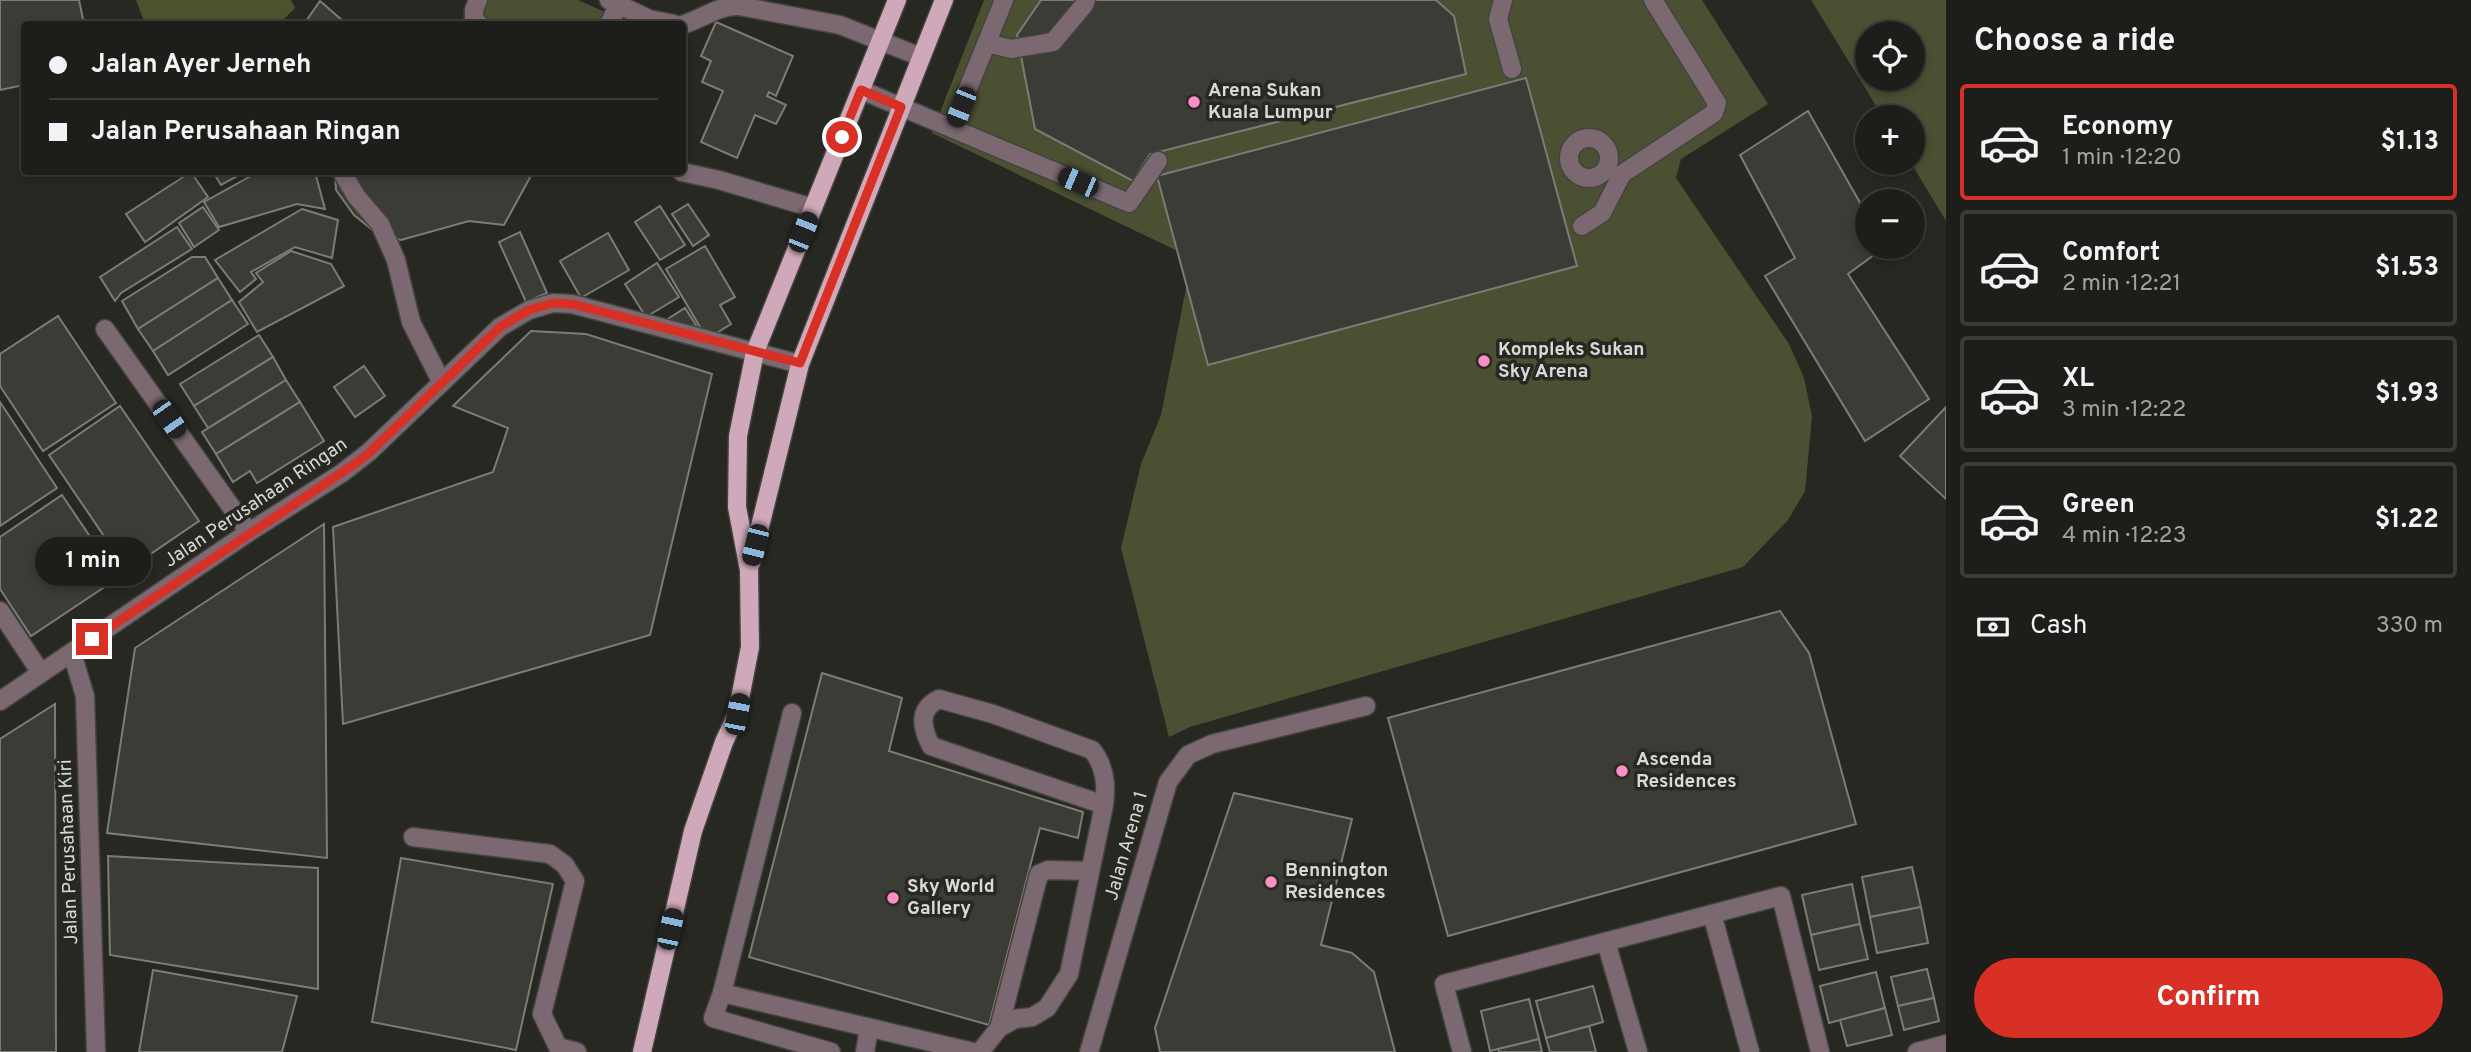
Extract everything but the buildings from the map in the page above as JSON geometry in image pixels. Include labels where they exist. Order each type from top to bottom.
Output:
[{"type":"main road","points":[[642,1052],[692,831],[737,714],[750,647],[749,570],[737,507],[738,436],[755,352],[897,0]]},
{"type":"main road","points":[[749,570],[800,363],[944,0]]},
{"type":"street","points":[[476,21],[474,10],[478,0]]},
{"type":"street","points":[[952,128],[1004,0]]},
{"type":"street","points":[[987,43],[1011,49],[1053,42],[1086,0]]},
{"type":"street","points":[[1503,0],[1498,19],[1512,69]]},
{"type":"street","points":[[1582,226],[1602,213],[1614,172],[1714,113],[1717,103],[1653,0]]},
{"type":"street","points":[[610,21],[614,2],[659,21]]},
{"type":"street","points":[[686,24],[729,6],[739,6],[840,25],[921,57]]},
{"type":"street","points":[[861,90],[1129,203],[1158,162]]},
{"type":"street","points":[[686,173],[813,208]]},
{"type":"street","points":[[344,175],[356,196],[380,224],[396,260],[411,322],[441,381]]},
{"type":"street","name":"Jalan Perusahaan Ringan","points":[[0,701],[249,532],[342,473],[369,453],[500,327],[529,310],[553,303],[572,304],[800,363]]},
{"type":"street","points":[[105,329],[249,532]]},
{"type":"street","points":[[0,611],[41,673]]},
{"type":"street","name":"Jalan Perusahaan Kiri","points":[[72,653],[85,696],[96,1052]]},
{"type":"street","points":[[980,1052],[999,1028],[1015,1019],[1032,1017],[1047,1008],[1069,974],[1104,804],[1106,790],[1102,763],[1092,750],[993,714],[939,699],[929,704],[923,716],[924,732],[931,746],[1104,804]]},
{"type":"street","name":"Jalan Arena 1","points":[[1089,1052],[1168,782],[1188,755],[1212,744],[1366,706]]},
{"type":"street","points":[[792,713],[722,993],[713,1018],[826,1051],[828,1018]]},
{"type":"street","points":[[414,837],[550,854],[565,865],[575,881],[542,1014],[558,1046],[577,1052]]},
{"type":"street","points":[[999,1028],[1039,874],[1048,870],[1090,871]]},
{"type":"street","points":[[1462,1052],[1444,984],[1781,896],[1820,1052]]},
{"type":"street","points":[[1712,914],[1750,1052]]},
{"type":"street","points":[[1606,943],[1638,1052]]},
{"type":"street","points":[[722,993],[973,1052]]},
{"type":"street","points":[[865,1052],[869,1028]]},
{"type":"street","points":[[1917,1052],[1946,1044]]},
{"type":"green space","points":[[136,0],[291,0],[295,8],[282,21],[144,21]]},
{"type":"green space","points":[[485,0],[578,0],[607,13],[603,21],[489,21],[478,16]]},
{"type":"green space","name":"Kompleks Sukan Sky Arena","points":[[984,0],[1702,0],[1768,104],[1681,159],[1676,178],[1789,344],[1804,378],[1812,416],[1805,491],[1788,520],[1743,567],[1190,727],[1169,737],[1121,548],[1141,464],[1161,415],[1192,258],[932,133]]},
{"type":"green space","points":[[1811,0],[1946,0],[1946,221],[1918,175],[1925,175],[1925,105],[1876,105],[1867,91],[1925,91],[1925,21],[1855,21],[1855,72]]},
{"type":"place","name":"Arena Sukan Kuala Lumpur","points":[[1194,102]]},
{"type":"place","name":"Kompleks Sukan Sky Arena","points":[[1484,361]]},
{"type":"place","name":"Ascenda Residences","points":[[1622,771]]},
{"type":"place","name":"Bennington Residences","points":[[1271,882]]},
{"type":"place","name":"Sky World Gallery","points":[[893,898]]},
{"type":"route","points":[[92,639],[356,463],[500,327],[529,310],[553,303],[572,304],[800,363],[901,107],[861,90],[842,137]]}]
